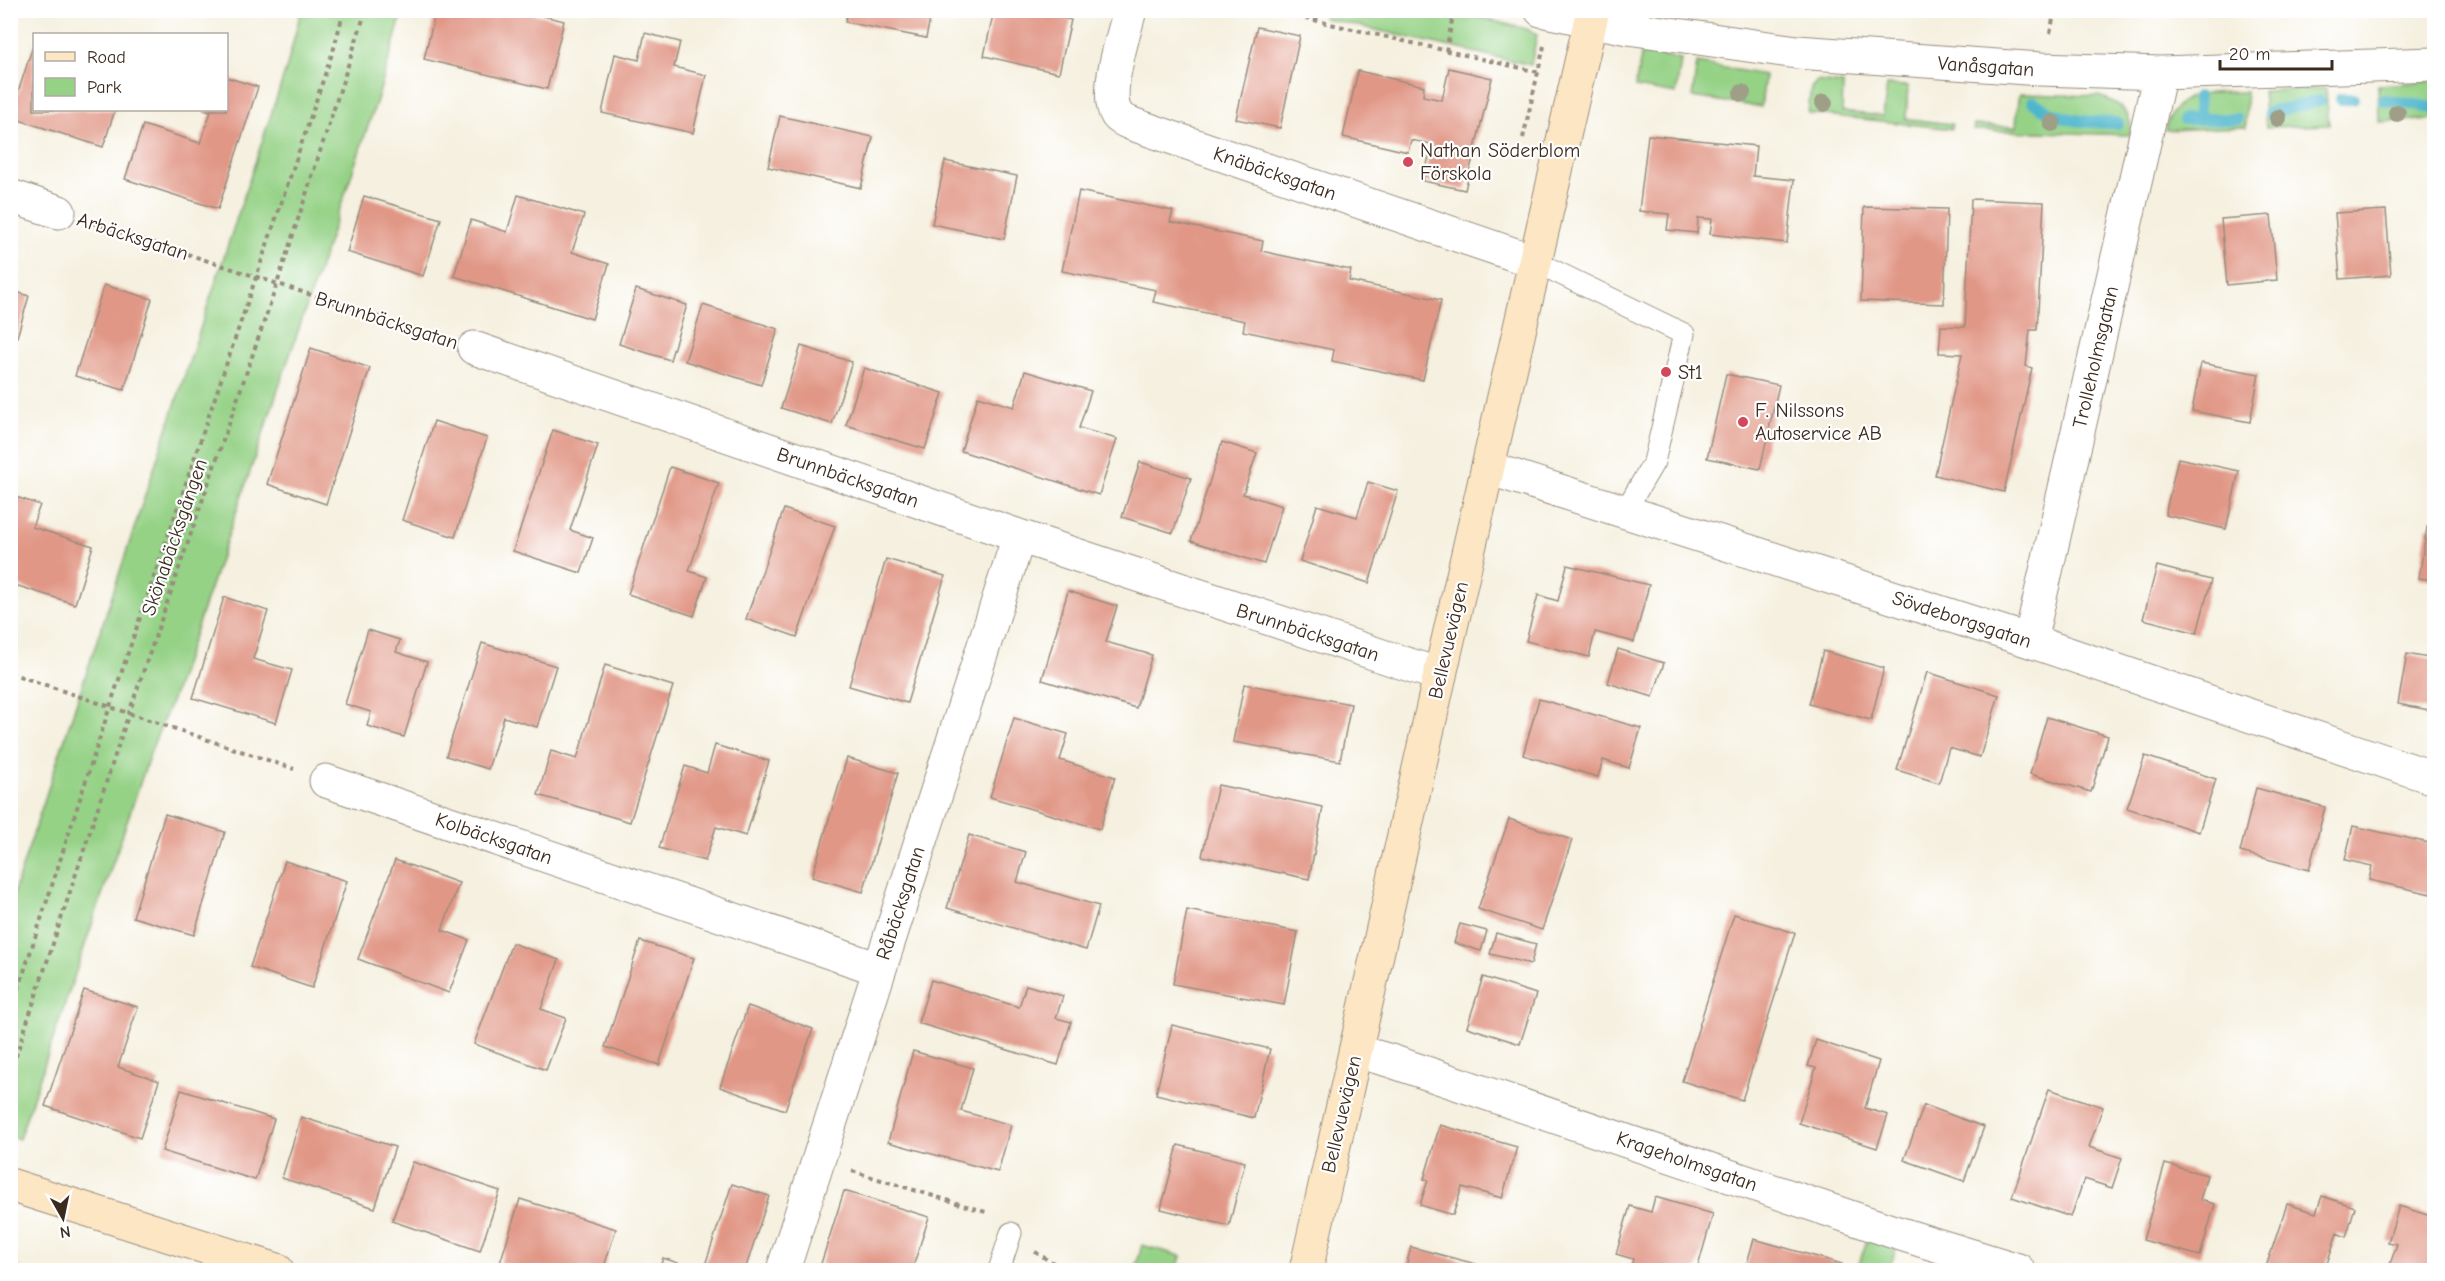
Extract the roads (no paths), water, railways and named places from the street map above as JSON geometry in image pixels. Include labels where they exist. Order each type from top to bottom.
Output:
[{"type":"street","name":"Knäbäcksgatan","points":[[1130,10],[1112,90],[1112,104],[1118,117],[1132,124],[1536,262]]},
{"type":"street","name":"Vanåsgatan","points":[[1541,10],[1592,16],[1797,52],[2041,69],[2160,73],[2434,64]]},
{"type":"street","name":"Bellevuevägen","points":[[1306,1270],[1592,16]]},
{"type":"street","name":"Trolleholmsgatan","points":[[2030,641],[2160,73]]},
{"type":"street","name":"Arbäcksgatan","points":[[10,196],[59,212]]},
{"type":"street","name":"Brunnbäcksgatan","points":[[474,348],[1019,536],[1440,675]]},
{"type":"street","name":"Sövdeborgsgatan","points":[[1488,468],[2030,641],[2434,778]]},
{"type":"street","name":"Råbäcksgatan","points":[[783,1270],[1019,536]]},
{"type":"street","name":"Kolbäcksgatan","points":[[326,780],[879,969]]},
{"type":"street","name":"Krageholmsgatan","points":[[1356,1051],[1891,1231],[2018,1270]]},
{"type":"street","points":[[10,1185],[277,1270]]},
{"type":"lane","points":[[1536,262],[1684,334],[1654,462],[1625,511]]},
{"type":"lane","points":[[999,1270],[1011,1233]]},
{"type":"waterway","points":[[2198,97],[2199,119]]},
{"type":"waterway","points":[[2340,99],[2353,99]]},
{"type":"waterway","points":[[2384,100],[2434,108]]},
{"type":"waterway","points":[[2269,113],[2320,101]]},
{"type":"waterway","points":[[2033,102],[2053,114],[2073,120],[2118,123]]},
{"type":"waterway","points":[[2184,119],[2237,119]]},
{"type":"place","name":"Nathan Söderblom Förskola","points":[[1408,162]]},
{"type":"place","name":"St1","points":[[1666,372]]},
{"type":"place","name":"F. Nilssons Autoservice AB","points":[[1743,422]]}]
